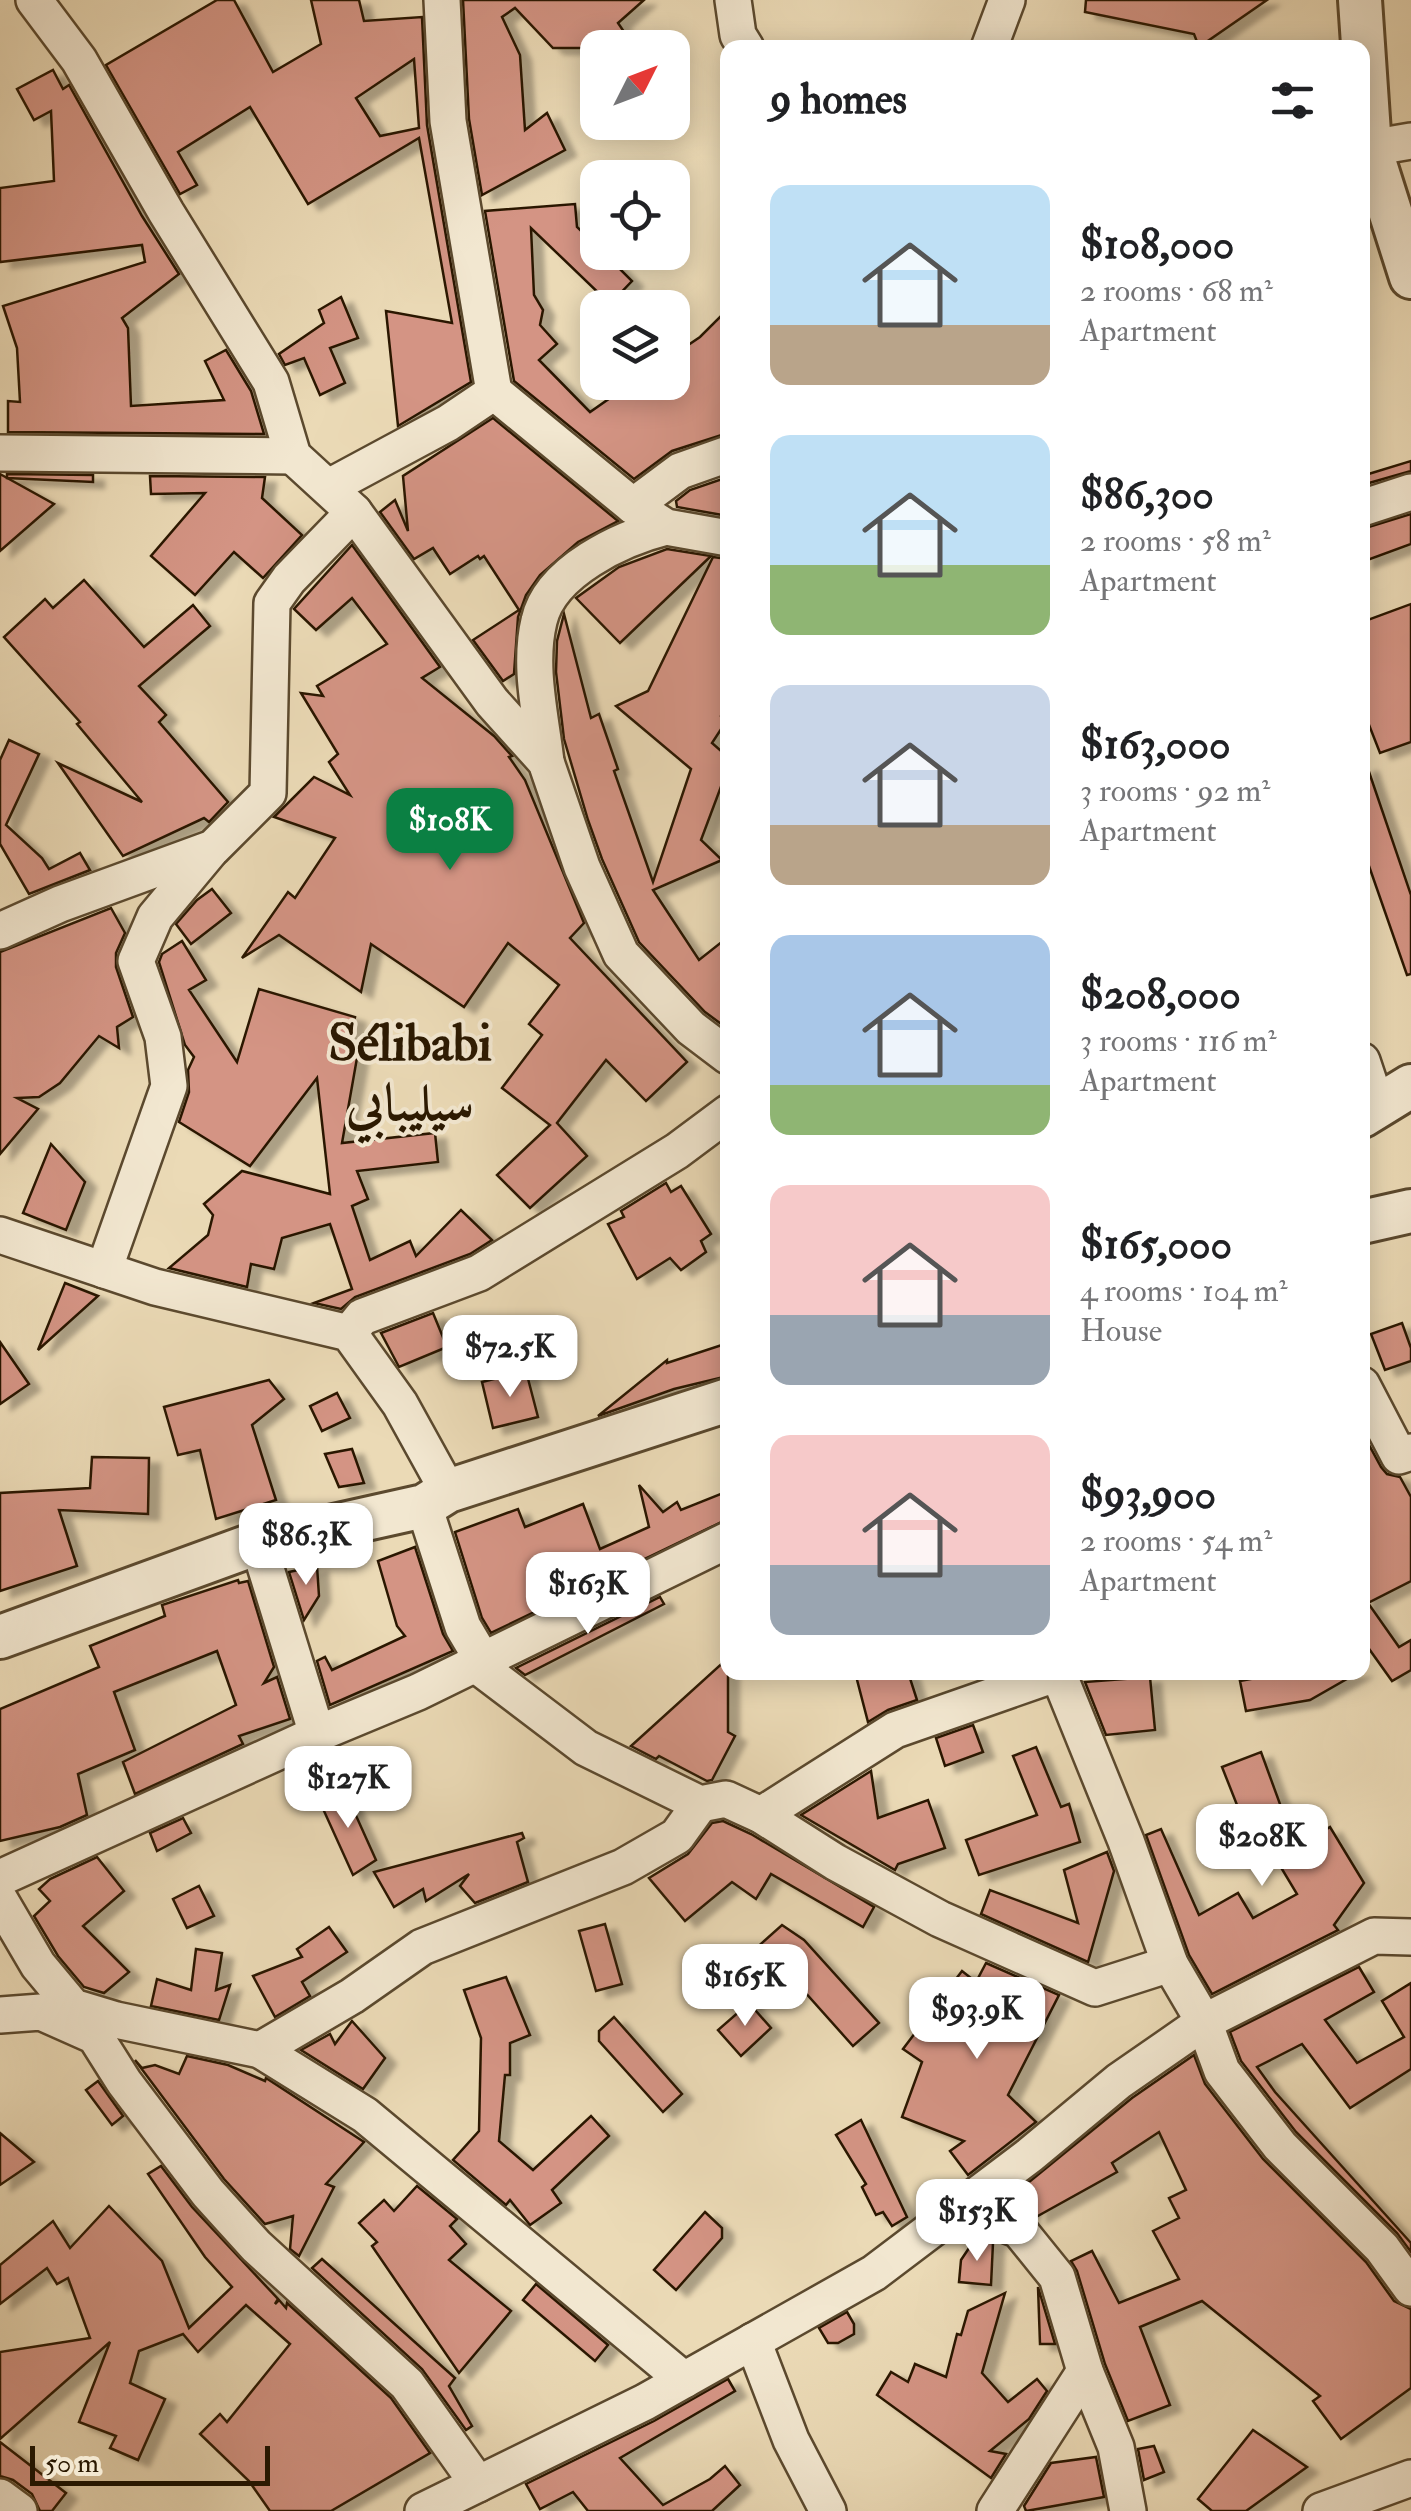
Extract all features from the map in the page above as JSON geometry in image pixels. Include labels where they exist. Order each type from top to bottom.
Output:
[{"type":"street","points":[[34,0],[80,60],[166,212],[271,382],[293,456],[354,512],[492,702],[546,762]]},
{"type":"street","points":[[442,0],[448,121],[494,392],[633,506],[666,527],[720,537]]},
{"type":"street","points":[[733,0],[741,40]]},
{"type":"street","points":[[991,40],[1007,0]]},
{"type":"street","points":[[1360,0],[1363,40]]},
{"type":"street","points":[[1411,141],[1370,148],[1411,276]]},
{"type":"street","points":[[329,486],[448,423],[494,392]]},
{"type":"street","points":[[0,453],[293,456]]},
{"type":"street","points":[[633,506],[680,471],[720,457]]},
{"type":"street","points":[[1370,505],[1411,492]]},
{"type":"street","points":[[104,1270],[168,1086],[162,1037],[136,961],[155,917],[213,848],[268,792],[272,603],[290,578],[354,512]]},
{"type":"street","points":[[666,527],[622,541],[574,572],[552,593],[539,619],[536,673],[546,762],[582,867],[621,954],[691,1028],[720,1050]]},
{"type":"street","points":[[0,931],[60,904],[213,848]]},
{"type":"street","points":[[1370,1077],[1383,1103]]},
{"type":"street","points":[[348,1332],[362,1317],[479,1273],[677,1152],[720,1119]]},
{"type":"street","points":[[1370,1220],[1411,1211]]},
{"type":"street","points":[[0,1235],[155,1287],[348,1332],[400,1404],[436,1499],[463,1626],[476,1648],[474,1663]]},
{"type":"street","points":[[1370,1401],[1398,1456],[1411,1452]]},
{"type":"street","points":[[0,1637],[258,1543],[436,1499],[720,1403]]},
{"type":"street","points":[[258,1543],[317,1734]]},
{"type":"street","points":[[0,1878],[418,1692],[720,1544]]},
{"type":"street","points":[[474,1663],[586,1748],[700,1804],[726,1799],[761,1815],[835,1862],[940,1919],[1095,1988],[1170,1964]]},
{"type":"street","points":[[761,1815],[895,1730],[1038,1680]]},
{"type":"street","points":[[1061,1680],[1126,1841],[1170,1964],[1204,2022],[1222,2072],[1280,2146],[1382,2248],[1411,2288]]},
{"type":"street","points":[[260,2050],[352,1996],[422,1947],[636,1860],[677,1836],[700,1804]]},
{"type":"street","points":[[0,1900],[38,1965],[73,2007],[105,2028],[124,2082],[208,2193],[256,2246],[406,2384],[478,2484]]},
{"type":"street","points":[[422,2511],[684,2380],[874,2274],[1030,2156],[1119,2080],[1204,2022],[1374,1936],[1411,1937]]},
{"type":"street","points":[[0,2006],[38,1965]]},
{"type":"street","points":[[0,2015],[41,2012],[105,2028],[260,2050],[365,2115],[684,2380]]},
{"type":"street","points":[[961,2207],[1020,2230],[1058,2278],[1085,2371],[1116,2447],[1128,2511]]},
{"type":"street","points":[[753,2341],[791,2440],[828,2511]]},
{"type":"street","points":[[995,2511],[1085,2371]]},
{"type":"street","points":[[1321,2511],[1411,2478]]},
{"type":"street","points":[[0,2496],[19,2511]]},
{"type":"building","points":[[217,0],[234,0],[273,72],[321,44],[311,0],[359,0],[364,21],[422,17],[427,125],[471,382],[398,426],[386,311],[452,323],[419,138],[308,204],[250,107],[178,152],[197,185],[180,194],[106,65]],"holes":[[[414,59],[419,128],[380,136],[356,98]]]},
{"type":"building","points":[[463,0],[644,0],[618,23],[623,30],[580,30],[580,48],[553,48],[515,8],[502,17],[520,55],[525,130],[547,113],[565,150],[482,195],[469,119]]},
{"type":"building","points":[[1086,0],[1267,0],[1209,40],[1085,12]]},
{"type":"building","points":[[53,70],[63,89],[69,85],[179,274],[122,318],[128,328],[131,406],[224,400],[205,361],[226,350],[251,391],[264,434],[8,432],[8,401],[20,402],[17,348],[3,306],[145,262],[142,245],[0,262],[0,188],[54,181],[51,111],[34,120],[17,89]]},
{"type":"building","points":[[575,204],[580,230],[580,270],[621,270],[632,281],[623,290],[595,290],[531,228],[534,295],[543,310],[540,325],[557,344],[539,360],[590,412],[607,400],[690,400],[690,344],[720,317],[720,436],[672,451],[634,479],[514,381],[485,211]]},
{"type":"building","points":[[341,297],[358,338],[330,348],[345,383],[320,395],[304,358],[285,365],[279,354],[324,323],[319,310]]},
{"type":"building","points":[[493,418],[618,521],[578,542],[540,575],[526,595],[518,617],[514,674],[503,681],[473,640],[519,610],[484,556],[450,574],[433,548],[414,559],[380,512],[395,500],[408,531],[403,476]]},
{"type":"building","points":[[1411,461],[1411,471],[1370,483],[1370,474]]},
{"type":"building","points":[[0,474],[54,504],[0,551]]},
{"type":"building","points":[[7,474],[93,475],[93,482],[7,478]]},
{"type":"building","points":[[150,476],[265,477],[262,498],[302,535],[263,578],[234,552],[195,595],[151,556],[205,493],[151,494]]},
{"type":"building","points":[[720,480],[720,515],[677,507],[676,501],[690,490]]},
{"type":"building","points":[[1411,514],[1411,544],[1370,559],[1370,527]]},
{"type":"building","points":[[352,545],[440,667],[422,678],[494,736],[512,756],[509,757],[525,780],[584,923],[570,938],[687,1062],[646,1101],[606,1060],[557,1123],[587,1156],[530,1208],[497,1175],[550,1125],[502,1088],[542,1035],[529,1024],[559,985],[508,943],[464,1007],[371,944],[361,992],[279,935],[242,958],[288,892],[295,898],[335,838],[274,817],[314,777],[350,795],[329,762],[338,754],[301,693],[323,696],[317,686],[387,644],[352,598],[316,630],[294,609]]},
{"type":"building","points":[[667,549],[711,556],[620,643],[576,598],[619,567]]},
{"type":"building","points":[[713,557],[720,558],[720,731],[712,743],[720,750],[720,789],[701,840],[720,861],[653,890],[699,960],[720,943],[720,1023],[639,942],[602,859],[564,739],[556,672],[557,641],[564,614],[591,718],[599,714],[618,769],[614,771],[653,882],[691,769],[616,706],[648,691]]},
{"type":"building","points":[[84,580],[144,647],[193,605],[210,626],[139,686],[166,715],[159,722],[228,802],[209,822],[204,818],[123,856],[58,763],[142,802],[77,724],[80,722],[4,637],[45,599],[53,608]]},
{"type":"building","points":[[1411,604],[1411,742],[1380,753],[1370,727],[1370,619]]},
{"type":"building","points":[[9,740],[39,754],[6,825],[49,869],[80,853],[90,870],[29,894],[0,844],[0,760]]},
{"type":"building","points":[[1370,775],[1411,895],[1411,974],[1407,975],[1370,869]]},
{"type":"building","points":[[212,889],[231,913],[191,944],[176,924]]},
{"type":"building","points":[[111,908],[125,933],[116,953],[116,967],[133,1017],[117,1027],[119,1048],[99,1036],[60,1083],[39,1097],[17,1098],[38,1109],[0,1154],[0,952]]},
{"type":"building","points":[[182,941],[206,980],[189,990],[237,1062],[259,989],[355,1017],[348,1049],[357,1058],[342,1143],[435,1133],[438,1162],[357,1171],[368,1199],[352,1206],[370,1260],[410,1241],[416,1256],[461,1210],[492,1240],[470,1254],[355,1297],[341,1309],[314,1303],[352,1289],[330,1224],[282,1238],[274,1269],[251,1264],[247,1287],[169,1268],[208,1235],[213,1215],[204,1204],[242,1171],[330,1194],[317,1078],[250,1166],[179,1122],[194,1057],[185,1045],[159,962],[162,954]]},
{"type":"building","points":[[51,1144],[85,1182],[66,1230],[23,1213]]},
{"type":"building","points":[[666,1183],[671,1192],[681,1186],[711,1234],[701,1241],[706,1252],[681,1270],[670,1258],[637,1279],[608,1224],[624,1217],[621,1211]]},
{"type":"building","points":[[65,1283],[98,1296],[38,1350]]},
{"type":"building","points":[[433,1313],[447,1347],[399,1367],[381,1333]]},
{"type":"building","points":[[1402,1323],[1411,1361],[1385,1370],[1371,1334]]},
{"type":"building","points":[[0,1342],[29,1384],[0,1404]]},
{"type":"building","points":[[720,1346],[720,1378],[674,1389],[598,1416],[667,1360]]},
{"type":"building","points":[[526,1371],[538,1417],[493,1428],[482,1382]]},
{"type":"building","points":[[269,1380],[284,1399],[252,1425],[276,1500],[216,1519],[200,1450],[178,1455],[164,1407]]},
{"type":"building","points":[[337,1393],[350,1418],[322,1431],[310,1406]]},
{"type":"building","points":[[1370,1447],[1381,1467],[1387,1474],[1400,1477],[1411,1497],[1411,1581],[1370,1602]]},
{"type":"building","points":[[352,1449],[364,1483],[339,1487],[325,1454]]},
{"type":"building","points":[[92,1457],[149,1458],[148,1514],[59,1510],[77,1566],[0,1591],[0,1493],[90,1488]]},
{"type":"building","points":[[639,1485],[663,1512],[677,1502],[681,1510],[720,1494],[720,1523],[491,1633],[482,1618],[455,1532],[518,1509],[525,1527],[583,1504],[600,1549],[649,1527]]},
{"type":"building","points":[[415,1547],[443,1634],[453,1651],[330,1705],[317,1661],[325,1657],[332,1670],[405,1636],[397,1626],[378,1561]]},
{"type":"building","points":[[317,1566],[319,1596],[304,1620],[289,1572]]},
{"type":"building","points":[[238,1580],[248,1581],[274,1667],[264,1683],[277,1677],[290,1719],[239,1736],[243,1744],[135,1794],[123,1762],[236,1705],[217,1651],[114,1692],[135,1750],[78,1774],[87,1815],[60,1827],[0,1841],[0,1709],[99,1667],[90,1646],[165,1616],[162,1605]]},
{"type":"building","points":[[660,1597],[664,1604],[525,1675],[516,1668]]},
{"type":"building","points":[[1370,1606],[1399,1647],[1411,1640],[1411,1670],[1392,1681],[1370,1650]]},
{"type":"building","points":[[720,1665],[720,1680],[728,1680],[728,1732],[735,1736],[712,1780],[631,1746]]},
{"type":"building","points":[[857,1680],[911,1680],[917,1700],[868,1722]]},
{"type":"building","points":[[1150,1680],[1155,1730],[1106,1735],[1085,1682]]},
{"type":"building","points":[[1345,1680],[1310,1700],[1246,1711],[1240,1681]]},
{"type":"building","points":[[973,1725],[983,1752],[945,1766],[936,1738]]},
{"type":"building","points":[[1036,1747],[1061,1807],[1069,1804],[1080,1842],[979,1875],[966,1840],[1037,1815],[1013,1756]]},
{"type":"building","points":[[1261,1752],[1296,1848],[1330,1827],[1364,1883],[1334,1925],[1338,1930],[1212,1994],[1189,1955],[1146,1835],[1161,1829],[1199,1915],[1238,1893],[1253,1918],[1297,1894],[1264,1839],[1252,1843],[1222,1767]]},
{"type":"building","points":[[871,1771],[878,1818],[928,1800],[945,1848],[898,1864],[895,1870],[801,1815]]},
{"type":"building","points":[[344,1789],[376,1860],[353,1875],[319,1800]]},
{"type":"building","points":[[183,1818],[191,1833],[157,1851],[150,1833]]},
{"type":"building","points":[[723,1821],[874,1907],[863,1927],[771,1874],[756,1899],[732,1882],[685,1921],[649,1878],[688,1854],[712,1823]]},
{"type":"building","points":[[522,1833],[524,1838],[517,1842],[528,1882],[475,1903],[460,1886],[469,1874],[426,1901],[423,1889],[394,1907],[374,1872]]},
{"type":"building","points":[[1107,1852],[1114,1871],[1088,1962],[981,1914],[990,1890],[1078,1923],[1064,1870]]},
{"type":"building","points":[[97,1857],[124,1891],[83,1926],[129,1972],[104,1993],[84,1987],[58,1956],[34,1916],[50,1901],[39,1889],[50,1879]]},
{"type":"building","points":[[199,1886],[214,1916],[187,1928],[173,1899]]},
{"type":"building","points":[[605,1924],[622,1984],[596,1991],[579,1931]]},
{"type":"building","points":[[782,1925],[804,1940],[879,2023],[853,2046],[786,1971],[750,2003],[725,1976]]},
{"type":"building","points":[[329,1927],[347,1952],[302,1982],[310,1996],[275,2017],[253,1976],[302,1957],[297,1949]]},
{"type":"building","points":[[196,1949],[222,1953],[216,1990],[230,1985],[219,2020],[151,2006],[157,1979],[191,1990]]},
{"type":"building","points":[[986,1963],[1059,1995],[1008,2095],[1036,2122],[968,2175],[950,2151],[964,2141],[902,2117],[922,2062],[903,2049],[962,1971],[976,1982]]},
{"type":"building","points":[[1359,1967],[1374,1992],[1325,2020],[1357,2063],[1404,2037],[1382,2001],[1411,1983],[1411,2069],[1350,2108],[1302,2044],[1257,2067],[1411,2243],[1411,2252],[1397,2233],[1296,2132],[1241,2061],[1230,2032]]},
{"type":"building","points":[[506,1977],[530,2035],[510,2043],[510,2075],[505,2075],[499,2141],[533,2170],[591,2116],[609,2136],[552,2190],[561,2203],[530,2225],[510,2200],[506,2205],[453,2160],[479,2131],[481,2038],[464,1990]]},
{"type":"building","points":[[749,2003],[771,2028],[741,2056],[718,2030]]},
{"type":"building","points":[[614,2017],[682,2094],[663,2112],[599,2041],[599,2031]]},
{"type":"building","points":[[352,2021],[385,2058],[363,2089],[301,2050],[330,2034],[335,2044]]},
{"type":"building","points":[[1194,2055],[1205,2084],[1263,2159],[1366,2262],[1394,2301],[1411,2309],[1411,2388],[1341,2439],[1313,2401],[1320,2396],[1202,2301],[1140,2327],[1170,2405],[1128,2421],[1071,2261],[1092,2251],[1119,2303],[1179,2279],[1153,2231],[1179,2218],[1169,2198],[1186,2190],[1159,2132],[1112,2163],[1117,2172],[1036,2217],[1034,2189],[1028,2211],[1024,2209],[1018,2191],[1132,2098]]},
{"type":"building","points":[[187,2056],[228,2065],[265,2081],[266,2078],[364,2142],[326,2184],[334,2187],[299,2256],[290,2249],[293,2216],[265,2224],[224,2179],[135,2060],[142,2068],[155,2065],[179,2074]]},
{"type":"building","points":[[98,2081],[123,2116],[112,2125],[86,2090]]},
{"type":"building","points":[[861,2120],[907,2217],[892,2226],[883,2212],[876,2215],[862,2187],[866,2184],[836,2135]]},
{"type":"building","points":[[0,2133],[34,2162],[0,2185]]},
{"type":"building","points":[[161,2166],[192,2207],[278,2299],[275,2304],[279,2300],[286,2308],[287,2303],[391,2398],[430,2453],[331,2511],[270,2511],[249,2481],[200,2434],[220,2414],[227,2422],[290,2344],[246,2305],[198,2352],[183,2334],[139,2351],[130,2383],[165,2399],[138,2460],[110,2448],[116,2436],[79,2422],[110,2342],[0,2439],[0,2352],[90,2338],[68,2278],[57,2284],[47,2268],[0,2304],[0,2265],[53,2221],[70,2248],[109,2206],[162,2261],[189,2328],[232,2287],[205,2257],[148,2174]]},
{"type":"building","points":[[417,2186],[457,2219],[450,2226],[466,2244],[449,2260],[511,2311],[459,2373],[372,2246],[377,2242],[359,2223],[384,2200],[394,2211]]},
{"type":"building","points":[[705,2212],[722,2228],[722,2238],[676,2290],[654,2270]]},
{"type":"building","points":[[973,2242],[993,2243],[991,2285],[959,2282],[961,2260]]},
{"type":"building","points":[[322,2259],[455,2378],[449,2386],[472,2426],[466,2430],[422,2369],[312,2268]]},
{"type":"building","points":[[536,2284],[608,2345],[595,2361],[523,2300]]},
{"type":"building","points":[[1038,2287],[1055,2344],[1040,2344]]},
{"type":"building","points":[[1005,2293],[982,2373],[1008,2402],[1037,2379],[1047,2391],[1029,2419],[990,2451],[1006,2454],[991,2478],[877,2395],[891,2372],[908,2382],[915,2364],[946,2377],[957,2334],[961,2335],[968,2311]]},
{"type":"building","points":[[847,2312],[854,2324],[854,2334],[838,2343],[828,2343],[819,2328]]},
{"type":"building","points":[[728,2379],[735,2391],[620,2458],[663,2505],[710,2479],[725,2466],[740,2485],[712,2511],[588,2511],[573,2492],[540,2509],[526,2484],[654,2421]]},
{"type":"building","points":[[1253,2430],[1307,2467],[1246,2511],[1212,2511],[1198,2499]]},
{"type":"building","points":[[0,2442],[66,2493],[52,2511],[40,2511],[32,2494],[0,2476]]},
{"type":"building","points":[[1154,2446],[1164,2472],[1144,2480],[1138,2449]]},
{"type":"building","points":[[1096,2457],[1104,2497],[1026,2511],[1024,2506],[1051,2463]]},
{"type":"district","name":"Sélibabi سيليبابي","points":[[410,1073]]}]
